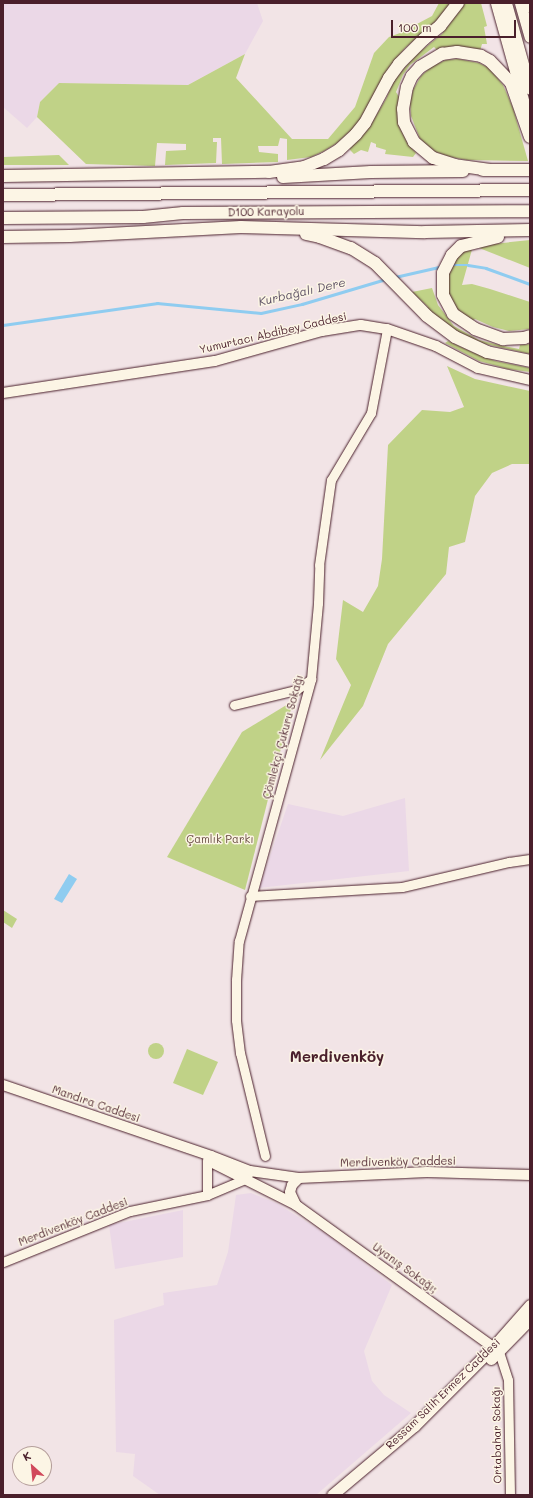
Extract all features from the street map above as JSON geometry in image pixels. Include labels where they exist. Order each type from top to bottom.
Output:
[{"type":"highway","points":[[3,176],[218,174],[269,172],[304,167],[324,159],[339,150],[365,123],[389,78],[399,64],[424,39],[440,26],[458,3]]},
{"type":"highway","points":[[490,170],[456,166],[433,158],[414,142],[404,122],[403,109],[407,88],[412,76],[420,67],[442,54],[457,52],[481,56],[490,61],[511,83],[530,137]]},
{"type":"highway","points":[[218,174],[266,178],[371,172],[530,170]]},
{"type":"highway","name":"D100 Karayolu","points":[[3,195],[530,190]]},
{"type":"highway","name":"D100 Karayolu","points":[[3,218],[143,217],[183,213],[530,211]]},
{"type":"highway","points":[[143,217],[170,221],[241,227]]},
{"type":"highway","points":[[3,237],[70,236],[241,227],[425,232],[530,230]]},
{"type":"highway","points":[[261,227],[320,237],[351,248],[375,264],[431,320],[455,337],[487,352],[530,361]]},
{"type":"highway","points":[[530,230],[479,240],[461,246],[447,262],[443,273],[442,284],[443,295],[447,304],[454,314],[463,322],[490,336],[504,339],[524,338],[530,336]]},
{"type":"main road","points":[[496,3],[530,126]]},
{"type":"main road","points":[[506,3],[530,89]]},
{"type":"main road","points":[[520,3],[530,37]]},
{"type":"main road","points":[[528,3],[530,7]]},
{"type":"main road","name":"Yumurtacı Abdibey Caddesi","points":[[3,393],[215,361],[343,327],[361,325],[387,329],[436,346],[478,368],[530,380]]},
{"type":"main road","name":"Mandıra Caddesi","points":[[3,1086],[180,1147],[211,1156],[247,1175]]},
{"type":"main road","name":"Mandıra Caddesi","points":[[180,1147],[207,1160],[247,1175],[267,1174]]},
{"type":"main road","name":"Merdivenköy Caddesi","points":[[267,1174],[299,1178],[428,1172],[530,1175]]},
{"type":"main road","name":"Uyanış Sokağı;","points":[[247,1175],[296,1205],[496,1349]]},
{"type":"main road","points":[[296,1205],[290,1192],[292,1186],[299,1178]]},
{"type":"main road","name":"Ressam Salih Ermez Caddesi","points":[[341,1495],[418,1430],[496,1349],[530,1304]]},
{"type":"main road","name":"Ressam Salih Ermez Caddesi","points":[[332,1495],[414,1426],[530,1319]]},
{"type":"street","name":"Çömlekçi Çukuru Sokağı","points":[[266,1156],[240,1053],[236,1020],[236,980],[239,941],[250,896],[257,879],[311,679],[318,603],[319,565],[331,480],[371,413],[387,329]]},
{"type":"street","points":[[234,705],[296,690],[311,679]]},
{"type":"street","points":[[250,896],[402,887],[509,862],[530,859]]},
{"type":"street","points":[[207,1160],[207,1195]]},
{"type":"street","name":"Merdivenköy Caddesi","points":[[3,1262],[130,1211],[207,1195],[247,1175]]},
{"type":"street","name":"Ortabahar Sokağı","points":[[496,1349],[508,1380],[510,1495]]},
{"type":"shaded area","points":[[3,3],[257,3],[263,21],[245,54],[188,85],[59,83],[40,102],[37,117],[27,128],[3,107]]},
{"type":"shaded area","points":[[405,798],[409,871],[259,888],[288,804],[343,816]]},
{"type":"shaded area","points":[[251,1193],[276,1203],[329,1236],[392,1285],[364,1351],[372,1381],[384,1395],[411,1413],[316,1495],[160,1495],[133,1476],[135,1454],[116,1452],[114,1320],[164,1305],[163,1293],[217,1285],[228,1252],[236,1195]]},
{"type":"shaded area","points":[[183,1210],[183,1257],[115,1269],[109,1225]]},
{"type":"green space","points":[[439,3],[451,3],[439,19],[405,48],[388,69],[357,125],[337,143],[311,157],[287,160],[287,139],[280,138],[278,146],[258,146],[259,152],[278,154],[278,162],[222,164],[221,138],[213,138],[213,142],[217,142],[216,163],[165,165],[166,151],[186,150],[186,144],[157,143],[155,166],[86,164],[37,117],[40,102],[59,83],[188,85],[245,54],[236,78],[292,139],[328,139],[355,107],[374,53],[389,37],[400,33],[432,16]]},
{"type":"green space","points":[[465,3],[481,3],[487,26],[484,27],[487,44],[482,44],[480,51],[438,51],[434,47],[410,65],[403,75],[396,92],[399,97],[399,126],[408,144],[416,153],[413,157],[385,154],[386,150],[376,147],[376,144],[371,142],[368,152],[361,150],[354,154],[349,148],[369,127],[386,99],[394,80],[416,55],[442,34]]},
{"type":"green space","points":[[458,59],[479,63],[489,68],[503,85],[513,108],[528,161],[467,160],[450,157],[433,151],[420,139],[411,116],[410,102],[413,90],[421,76],[432,66],[446,60]]},
{"type":"green space","points":[[59,155],[69,165],[3,165],[3,157]]},
{"type":"green space","points":[[530,240],[530,268],[474,246]]},
{"type":"green space","points":[[473,246],[462,285],[472,284],[530,302],[530,329],[509,331],[493,327],[475,319],[471,322],[457,310],[448,294],[449,273],[452,264],[462,251]]},
{"type":"green space","points":[[432,288],[438,305],[454,326],[479,340],[495,344],[519,349],[520,345],[530,344],[530,354],[476,342],[454,331],[426,308],[428,307],[412,292]]},
{"type":"green space","points":[[448,341],[495,361],[530,368],[530,372],[508,369],[479,361],[445,343]]},
{"type":"green space","points":[[447,366],[475,379],[530,391],[530,464],[512,464],[492,473],[475,496],[465,542],[449,547],[446,574],[388,644],[363,706],[320,760],[351,685],[336,659],[343,600],[363,612],[378,586],[382,559],[388,445],[422,410],[450,412],[464,407]]},
{"type":"green space","name":"Çamlık Parkı","points":[[293,701],[245,890],[167,857],[242,732]]},
{"type":"green space","points":[[3,910],[17,919],[12,928],[3,922]]},
{"type":"green space","points":[[156,1043],[163,1048],[164,1051],[159,1058],[156,1059],[149,1054],[148,1051],[153,1044]]},
{"type":"green space","points":[[187,1049],[218,1062],[203,1095],[173,1083]]},
{"type":"water","points":[[69,874],[77,879],[62,903],[54,899]]},
{"type":"waterway","name":"Kurbağalı Dere","points":[[452,265],[468,265],[486,268],[530,284]]},
{"type":"waterway","name":"Kurbağalı Dere","points":[[395,277],[443,266]]},
{"type":"waterway","name":"Kurbağalı Dere","points":[[3,325],[157,303],[261,313],[302,304],[386,279]]},
{"type":"district","name":"Merdivenköy","points":[[337,1057]]}]
